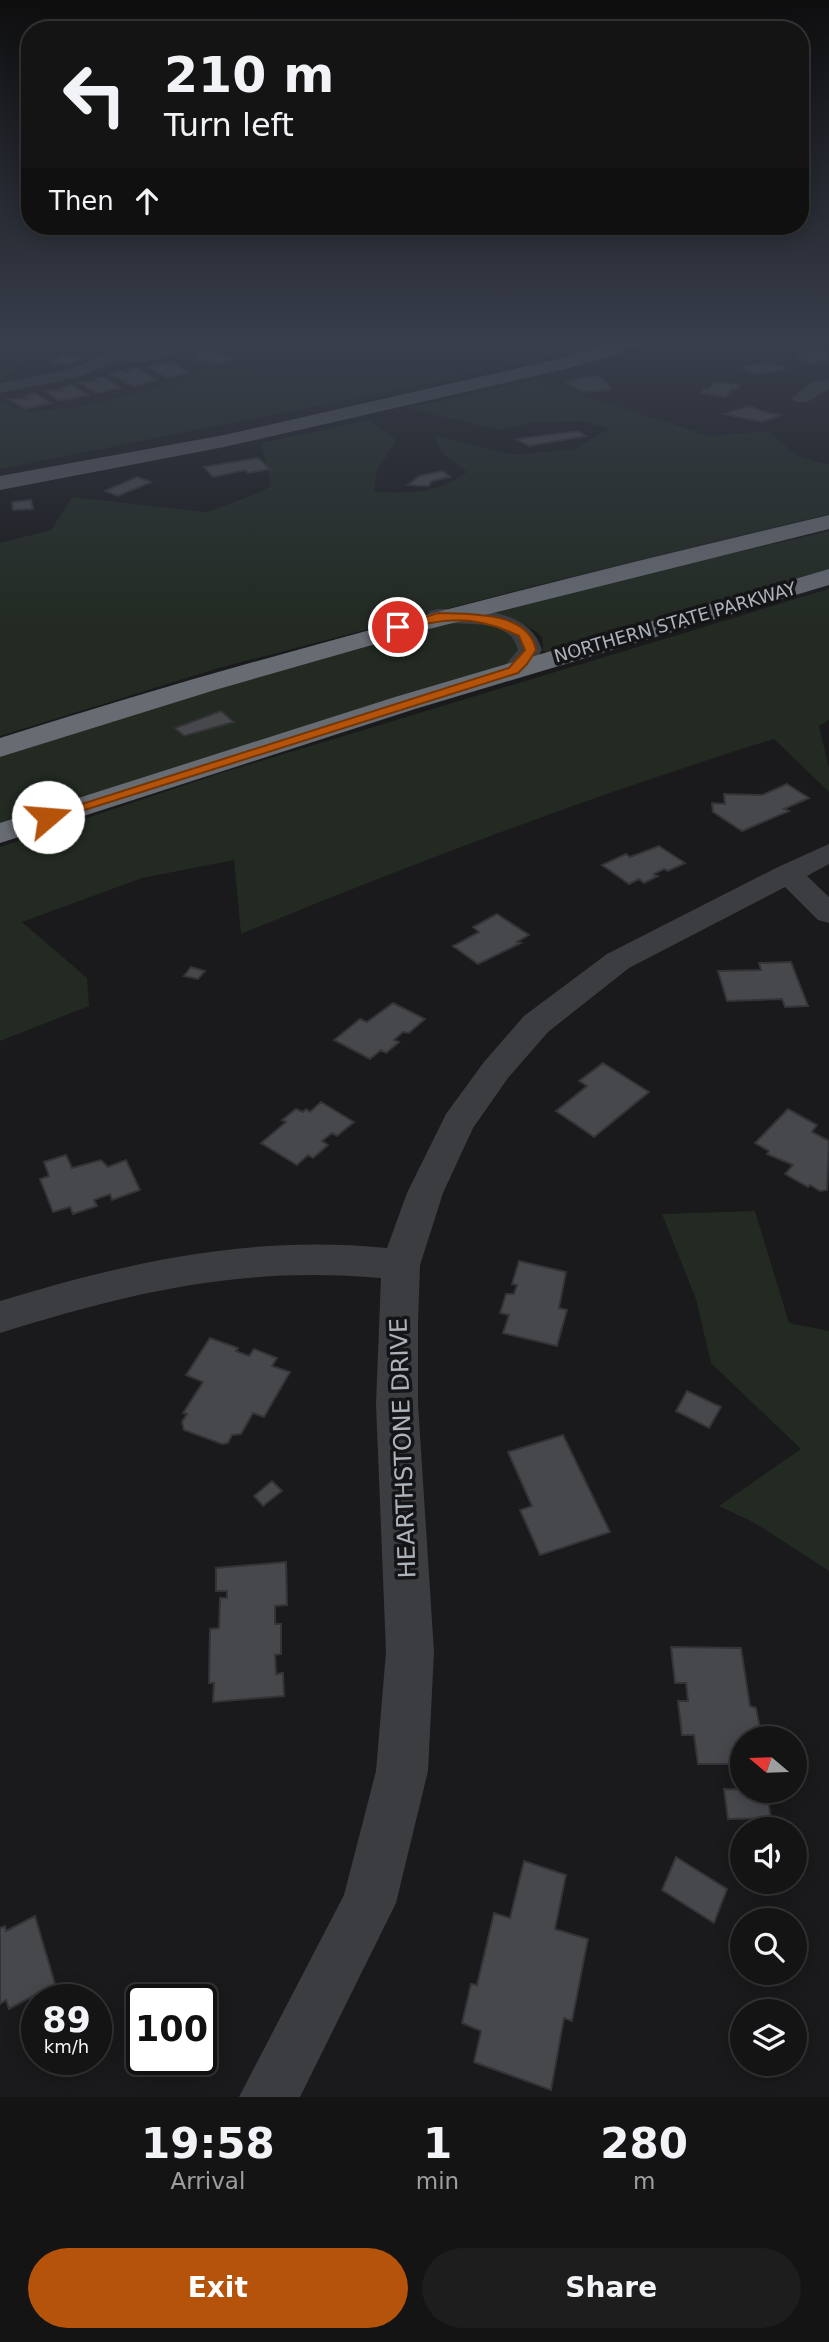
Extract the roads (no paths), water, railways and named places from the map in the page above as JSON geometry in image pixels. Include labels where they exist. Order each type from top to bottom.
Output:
[{"type":"highway","points":[[0,748],[244,671],[438,616],[829,522]]},
{"type":"highway","name":"NORTHERN STATE PARKWAY","points":[[0,833],[291,738],[829,577]]},
{"type":"main road","points":[[0,483],[246,436]]},
{"type":"street","points":[[438,616],[489,619],[523,633],[528,639],[530,650],[523,662],[513,670]]},
{"type":"street","name":"HEARTHSTONE DRIVE","points":[[269,2097],[369,1903],[402,1771],[410,1652],[397,1404],[401,1265],[425,1194],[458,1123],[496,1070],[536,1024],[618,961],[829,853]]},
{"type":"street","points":[[788,873],[829,914]]},
{"type":"street","points":[[0,1317],[145,1278],[230,1262],[335,1258],[401,1265]]}]
